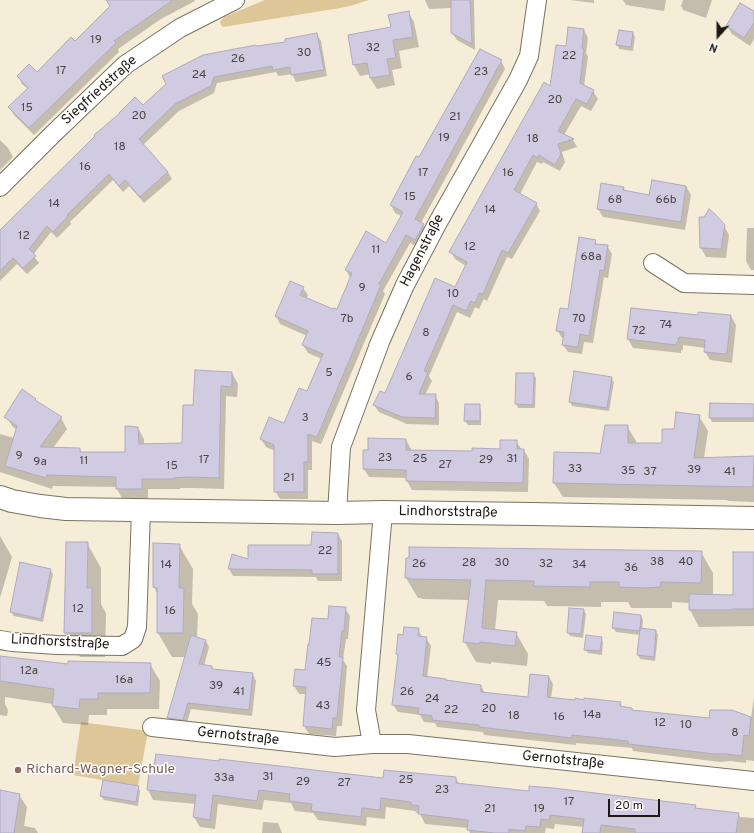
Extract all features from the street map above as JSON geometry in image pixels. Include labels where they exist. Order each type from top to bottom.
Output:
[{"type":"street","name":"Siegfriedstraße","points":[[0,187],[53,134],[125,66],[180,28],[235,0]]},
{"type":"street","name":"Hagenstraße","points":[[337,513],[340,447],[380,342],[405,285],[437,224],[518,80],[529,56],[537,0]]},
{"type":"street","points":[[653,263],[684,283],[754,284]]},
{"type":"street","name":"Lindhorststraße","points":[[0,497],[12,501],[66,509],[754,518]]},
{"type":"street","name":"Lindhorststraße","points":[[0,640],[57,645],[122,646],[133,639],[136,628],[141,510]]},
{"type":"street","points":[[372,744],[366,710],[383,512]]},
{"type":"street","name":"Gernotstraße","points":[[152,727],[335,747],[372,744],[408,744],[754,781]]},
{"type":"shaded area","points":[[265,0],[369,0],[340,8],[223,27],[221,25],[220,22],[224,17]]},
{"type":"shaded area","points":[[81,722],[148,731],[138,786],[73,775]]},
{"type":"building","points":[[106,0],[173,0],[114,41],[116,43],[29,128],[8,107],[28,88],[17,76],[29,64],[37,72],[71,37],[75,41],[110,6]]},
{"type":"building","points":[[451,0],[470,0],[472,44],[451,33]]},
{"type":"building","points":[[740,3],[754,11],[754,23],[744,38],[726,26]]},
{"type":"building","points":[[409,11],[413,37],[393,40],[396,58],[387,59],[390,75],[370,78],[367,63],[353,65],[348,35],[391,27],[388,15]]},
{"type":"building","points":[[568,27],[584,29],[582,48],[584,49],[580,83],[594,90],[587,104],[576,99],[558,131],[574,139],[558,144],[561,154],[555,165],[539,155],[538,158],[533,155],[514,190],[537,203],[508,253],[502,250],[483,294],[479,293],[475,303],[471,301],[466,311],[453,305],[424,371],[428,372],[419,394],[436,394],[435,418],[402,417],[373,405],[380,391],[385,393],[435,278],[455,287],[467,262],[449,252],[544,82],[550,86],[556,45],[566,46]]},
{"type":"building","points":[[619,30],[633,32],[631,47],[616,45]]},
{"type":"building","points":[[317,33],[324,70],[291,75],[290,67],[273,70],[272,66],[214,77],[211,86],[175,104],[139,139],[168,172],[140,197],[125,180],[119,186],[109,174],[67,215],[68,216],[53,232],[47,226],[29,249],[36,256],[23,268],[13,258],[0,271],[0,230],[95,136],[94,135],[120,113],[135,97],[143,105],[166,84],[162,76],[203,55],[256,45],[285,42],[285,39]]},
{"type":"building","points":[[480,49],[502,60],[415,219],[424,224],[415,240],[406,235],[379,284],[381,285],[317,437],[308,434],[308,462],[304,462],[304,492],[274,492],[274,445],[260,439],[269,417],[284,423],[299,388],[307,391],[323,354],[302,345],[308,331],[275,316],[290,281],[304,287],[300,295],[333,309],[337,309],[352,273],[345,270],[366,231],[386,243],[403,212],[390,205],[416,156],[419,157]]},
{"type":"building","points":[[652,180],[686,186],[681,222],[597,209],[601,183],[624,187],[623,190],[649,195]]},
{"type":"building","points":[[709,209],[725,225],[721,249],[700,248],[699,217],[704,217]]},
{"type":"building","points":[[579,237],[596,240],[595,244],[608,245],[604,271],[600,270],[589,336],[580,334],[578,347],[562,345],[564,332],[556,331],[560,308],[568,309]]},
{"type":"building","points":[[631,308],[698,315],[698,312],[731,315],[727,354],[704,352],[705,340],[679,337],[676,345],[627,339]]},
{"type":"building","points":[[195,370],[232,372],[232,387],[221,386],[219,478],[188,477],[174,479],[142,479],[142,489],[116,489],[116,477],[47,475],[46,478],[5,466],[17,426],[4,417],[22,389],[36,399],[35,400],[62,417],[40,447],[80,448],[80,452],[125,452],[125,426],[138,427],[139,444],[182,443],[183,405],[193,405]]},
{"type":"building","points":[[574,371],[612,377],[607,408],[569,402]]},
{"type":"building","points":[[516,373],[534,373],[533,405],[515,404]]},
{"type":"building","points":[[710,403],[754,404],[754,418],[709,418]]},
{"type":"building","points":[[465,404],[480,404],[480,421],[464,421]]},
{"type":"building","points":[[676,412],[700,415],[694,458],[754,456],[753,487],[553,483],[554,452],[600,454],[605,425],[628,425],[628,443],[662,443],[662,429],[674,429]]},
{"type":"building","points":[[368,438],[406,439],[406,450],[472,451],[472,448],[500,449],[500,440],[517,440],[517,449],[524,449],[523,483],[406,481],[406,470],[363,469],[363,450],[368,450]]},
{"type":"building","points":[[312,532],[338,533],[338,574],[312,574],[312,570],[228,569],[232,554],[248,559],[248,545],[311,545]]},
{"type":"building","points":[[66,542],[88,542],[87,588],[92,588],[92,633],[64,633]]},
{"type":"building","points":[[153,543],[180,544],[179,588],[184,588],[183,633],[157,633],[157,588],[153,587]]},
{"type":"building","points":[[409,547],[702,551],[701,583],[661,582],[660,587],[644,588],[619,587],[619,582],[590,582],[590,587],[534,586],[534,581],[486,580],[482,628],[517,632],[515,646],[480,642],[479,644],[463,642],[471,580],[405,578],[406,558],[409,558]]},
{"type":"building","points":[[733,552],[754,552],[754,609],[689,610],[689,594],[733,595]]},
{"type":"building","points":[[20,562],[51,569],[41,619],[10,612]]},
{"type":"building","points":[[329,606],[346,607],[344,631],[342,631],[339,657],[343,657],[337,718],[333,718],[332,729],[303,726],[306,687],[293,686],[295,669],[305,670],[312,618],[328,619]]},
{"type":"building","points":[[569,608],[584,609],[581,634],[567,633]]},
{"type":"building","points":[[614,612],[641,615],[640,631],[612,628]]},
{"type":"building","points":[[404,627],[419,628],[418,636],[427,637],[423,676],[481,685],[481,692],[528,697],[530,674],[549,676],[547,697],[575,700],[575,698],[584,700],[584,698],[621,702],[620,706],[632,708],[632,710],[709,718],[710,710],[732,710],[751,717],[749,736],[744,735],[742,756],[628,744],[628,741],[572,735],[572,738],[432,720],[432,716],[418,714],[419,708],[392,705],[398,655],[396,654],[398,634],[403,635]]},
{"type":"building","points":[[640,628],[656,630],[654,657],[637,655]]},
{"type":"building","points":[[191,635],[206,640],[199,664],[212,666],[212,669],[253,673],[249,710],[188,703],[183,720],[167,718]]},
{"type":"building","points":[[586,635],[602,637],[600,651],[584,650]]},
{"type":"building","points":[[0,656],[68,664],[68,661],[151,663],[150,693],[98,693],[98,699],[80,699],[79,709],[52,706],[54,689],[0,681]]},
{"type":"building","points":[[156,754],[219,761],[219,759],[383,778],[384,770],[456,777],[456,783],[529,791],[529,786],[553,788],[696,805],[695,808],[739,813],[736,833],[635,833],[635,829],[601,825],[600,833],[582,833],[584,819],[550,815],[549,820],[541,819],[540,827],[526,826],[525,831],[509,829],[509,833],[495,833],[467,830],[468,820],[418,814],[419,806],[411,805],[411,802],[381,798],[380,810],[362,808],[361,817],[311,811],[312,804],[289,801],[290,794],[259,790],[257,801],[213,795],[210,820],[193,817],[196,795],[147,790],[149,772],[154,765]]},
{"type":"building","points":[[103,780],[139,786],[136,802],[100,796]]},
{"type":"building","points":[[0,790],[20,794],[14,833],[0,833]]},
{"type":"place","name":"Richard-Wagner-Schule","points":[[18,770]]}]
